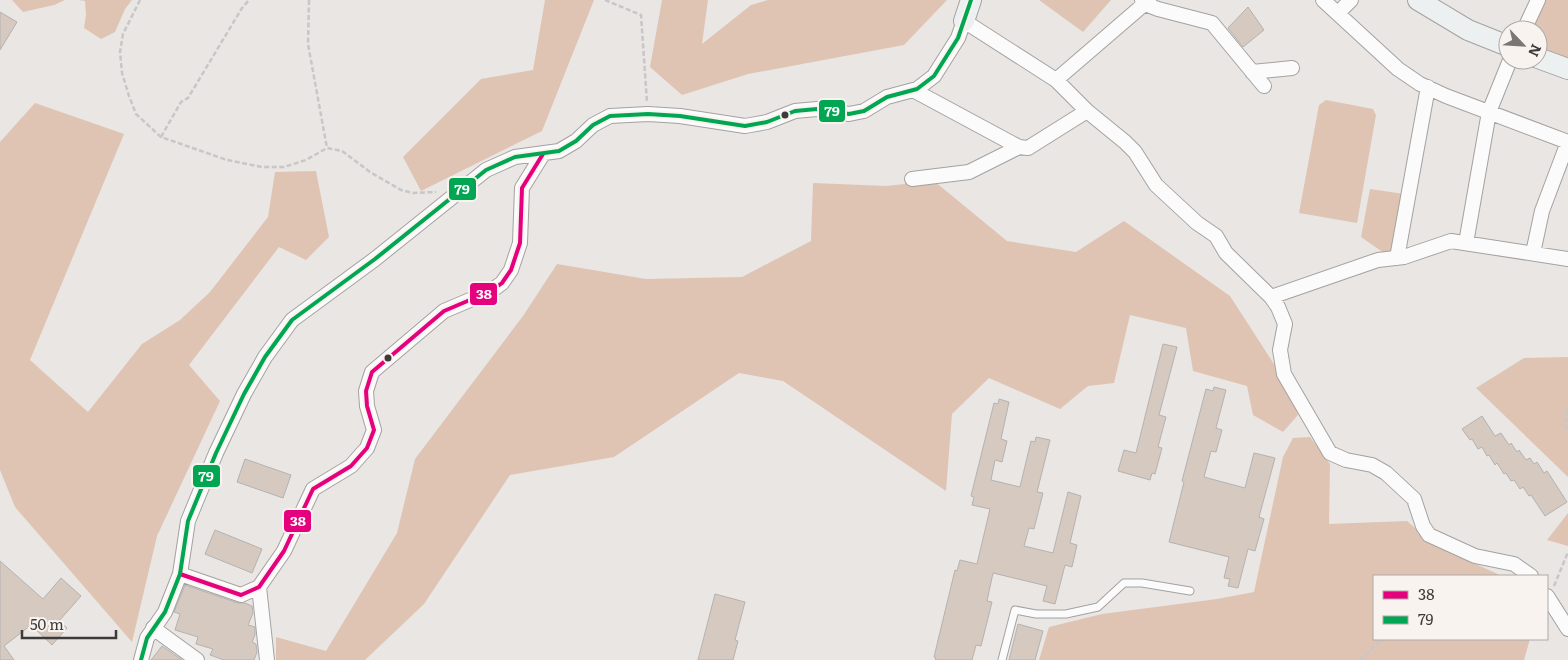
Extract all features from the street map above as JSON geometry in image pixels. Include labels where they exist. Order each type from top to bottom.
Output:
[{"type":"street","points":[[141,660],[147,638],[165,612],[180,574],[188,521],[216,453],[244,394],[265,356],[292,320],[375,260],[486,170],[516,157],[559,151],[576,140],[593,125],[610,116],[648,114],[680,116],[745,126],[767,122],[795,111],[817,109],[849,114],[864,111],[887,97],[916,89],[934,76],[958,38],[971,0]]},
{"type":"street","points":[[1323,0],[1398,69],[1428,88],[1568,142],[1542,211],[1534,253]]},
{"type":"street","points":[[1338,14],[1351,0]]},
{"type":"street","points":[[1418,0],[1468,30],[1498,42]]},
{"type":"street","points":[[1529,20],[1538,0]]},
{"type":"street","points":[[1056,80],[1145,1],[1158,9],[1212,23],[1264,86]]},
{"type":"street","points":[[964,21],[1056,80],[1087,111],[1136,152],[1156,185],[1198,223],[1216,236],[1226,253],[1271,298],[1278,307],[1284,324],[1280,350],[1284,374],[1330,453],[1346,460],[1372,464],[1386,473],[1414,500],[1423,526],[1429,535],[1475,556],[1514,564],[1530,575]]},
{"type":"street","points":[[1548,62],[1568,69]]},
{"type":"street","points":[[1252,72],[1292,68]]},
{"type":"street","points":[[1466,243],[1489,112],[1506,70]]},
{"type":"street","points":[[1397,258],[1428,88]]},
{"type":"street","points":[[913,90],[1019,147],[1028,148],[1087,111]]},
{"type":"street","points":[[912,179],[969,172],[1019,147]]},
{"type":"street","points":[[180,574],[241,595],[260,587],[284,551],[313,489],[351,466],[367,448],[374,430],[367,406],[366,391],[372,372],[444,311],[491,292],[502,283],[511,270],[520,243],[522,188],[543,154]]},
{"type":"street","points":[[1271,298],[1378,260],[1397,258],[1451,241],[1568,259]]},
{"type":"street","points":[[260,587],[267,660]]},
{"type":"street","points":[[1548,598],[1568,628]]},
{"type":"street","points":[[153,628],[197,660]]},
{"type":"lane","points":[[1002,660],[1015,610],[1036,614],[1066,614],[1098,607],[1124,583],[1142,583],[1190,591]]},
{"type":"path","points":[[140,0],[123,34],[120,52],[122,73],[128,96],[136,114],[161,137],[227,160],[262,167],[284,167],[306,160],[327,148],[342,151],[370,172],[401,190],[413,193],[463,190]]},
{"type":"path","points":[[161,137],[181,102],[188,98],[242,8],[249,0]]},
{"type":"path","points":[[309,0],[308,44],[327,148]]},
{"type":"path","points":[[605,0],[641,15],[648,114]]},
{"type":"path","points":[[1568,410],[1565,426],[1568,429]]},
{"type":"path","points":[[1548,598],[1568,552]]},
{"type":"path","points":[[1360,660],[1381,640]]},
{"type":"shaded area","points":[[12,0],[65,0],[54,5],[23,12]]},
{"type":"shaded area","points":[[79,0],[132,0],[125,9],[115,32],[101,39],[84,28],[86,15],[85,1]]},
{"type":"shaded area","points":[[545,0],[594,0],[542,131],[421,191],[403,157],[481,79],[533,70]]},
{"type":"shaded area","points":[[662,0],[708,0],[702,44],[751,5],[768,0],[947,0],[904,45],[748,74],[682,95],[650,67]]},
{"type":"shaded area","points":[[1039,0],[1111,0],[1083,32]]},
{"type":"shaded area","points":[[1545,0],[1568,0],[1568,59],[1548,52],[1548,20],[1535,20]]},
{"type":"shaded area","points":[[1326,100],[1373,109],[1376,115],[1357,223],[1299,213],[1319,105]]},
{"type":"shaded area","points":[[35,103],[124,134],[30,360],[88,412],[142,344],[180,320],[210,292],[268,217],[275,172],[316,171],[329,237],[306,260],[279,247],[189,365],[220,401],[157,536],[132,642],[15,507],[0,470],[0,142]]},
{"type":"shaded area","points":[[934,181],[1007,241],[1076,252],[1124,221],[1230,296],[1290,389],[1298,415],[1283,432],[1253,415],[1247,386],[1193,371],[1186,328],[1130,315],[1114,383],[1088,386],[1060,409],[989,378],[952,414],[946,491],[783,381],[739,373],[614,457],[510,475],[424,604],[365,660],[276,660],[276,637],[326,651],[397,533],[415,459],[523,316],[557,264],[646,279],[742,277],[811,241],[813,183],[886,186]]},
{"type":"shaded area","points":[[1370,189],[1404,194],[1391,251],[1384,253],[1361,237]]},
{"type":"shaded area","points":[[1568,357],[1568,477],[1476,388],[1524,358]]},
{"type":"shaded area","points":[[1310,437],[1330,464],[1329,524],[1407,521],[1436,546],[1500,575],[1373,575],[1373,640],[1530,640],[1524,660],[1039,660],[1049,627],[1102,614],[1217,599],[1254,592],[1283,457],[1293,438]]},
{"type":"shaded area","points":[[1568,513],[1568,546],[1547,540]]},
{"type":"building","points":[[1248,7],[1264,30],[1243,47],[1228,28]]},
{"type":"building","points":[[0,12],[17,22],[0,50]]},
{"type":"building","points":[[1163,344],[1177,347],[1159,415],[1166,417],[1158,447],[1162,448],[1155,474],[1152,473],[1150,480],[1118,471],[1124,450],[1136,453]]},
{"type":"building","points":[[1214,387],[1226,390],[1216,428],[1222,430],[1216,452],[1211,451],[1204,477],[1245,488],[1254,453],[1275,458],[1259,517],[1264,519],[1255,551],[1248,549],[1238,588],[1228,586],[1230,579],[1224,578],[1229,557],[1169,542],[1184,482],[1182,481],[1206,389],[1213,391]]},
{"type":"building","points":[[999,399],[1009,402],[1001,439],[1007,441],[1002,462],[995,460],[991,480],[1020,487],[1031,441],[1035,442],[1036,437],[1050,440],[1037,492],[1043,493],[1034,529],[1029,528],[1024,546],[1053,553],[1068,492],[1081,496],[1070,543],[1077,545],[1072,567],[1065,565],[1055,604],[1043,601],[1047,586],[993,573],[987,601],[992,602],[981,646],[976,645],[972,660],[935,660],[936,658],[934,657],[955,570],[957,571],[960,560],[977,564],[990,509],[972,505],[974,497],[971,496],[994,403],[998,404]]},
{"type":"building","points":[[1482,416],[1495,436],[1501,433],[1509,445],[1511,443],[1517,452],[1519,450],[1526,460],[1530,458],[1534,464],[1537,462],[1544,473],[1547,471],[1567,502],[1545,516],[1531,495],[1529,496],[1523,487],[1520,489],[1514,480],[1511,481],[1497,463],[1495,465],[1489,455],[1487,456],[1482,447],[1478,449],[1472,439],[1470,440],[1462,429]]},
{"type":"building","points":[[245,459],[291,475],[283,498],[237,482]]},
{"type":"building","points":[[215,530],[262,549],[252,573],[205,554]]},
{"type":"building","points":[[0,561],[43,599],[61,578],[81,596],[59,621],[67,628],[52,645],[31,625],[4,646],[14,660],[0,660]]},
{"type":"building","points":[[185,585],[252,606],[253,613],[248,625],[255,627],[255,635],[252,642],[256,644],[257,652],[254,660],[224,660],[210,655],[213,649],[196,644],[198,637],[175,630],[180,614],[174,612]]},
{"type":"building","points":[[715,594],[745,602],[735,640],[738,641],[733,660],[698,660]]},
{"type":"building","points":[[1018,624],[1043,631],[1035,660],[1009,660]]},
{"type":"building","points":[[162,646],[182,660],[151,660]]},
{"type":"transit line","name":"79","points":[[141,660],[147,638],[165,612],[180,574],[188,521],[216,453],[244,394],[265,357],[292,320],[375,259],[486,170],[515,157],[559,151],[576,141],[593,125],[610,116],[648,114],[680,116],[745,126],[767,122],[795,111],[817,109],[849,114],[864,111],[887,97],[917,89],[934,76],[958,38],[971,0]]},
{"type":"transit line","name":"38","points":[[180,574],[241,595],[259,587],[284,551],[313,489],[351,466],[367,448],[374,430],[367,406],[366,391],[372,372],[444,311],[491,291],[502,283],[511,270],[520,243],[522,188],[543,154]]}]
